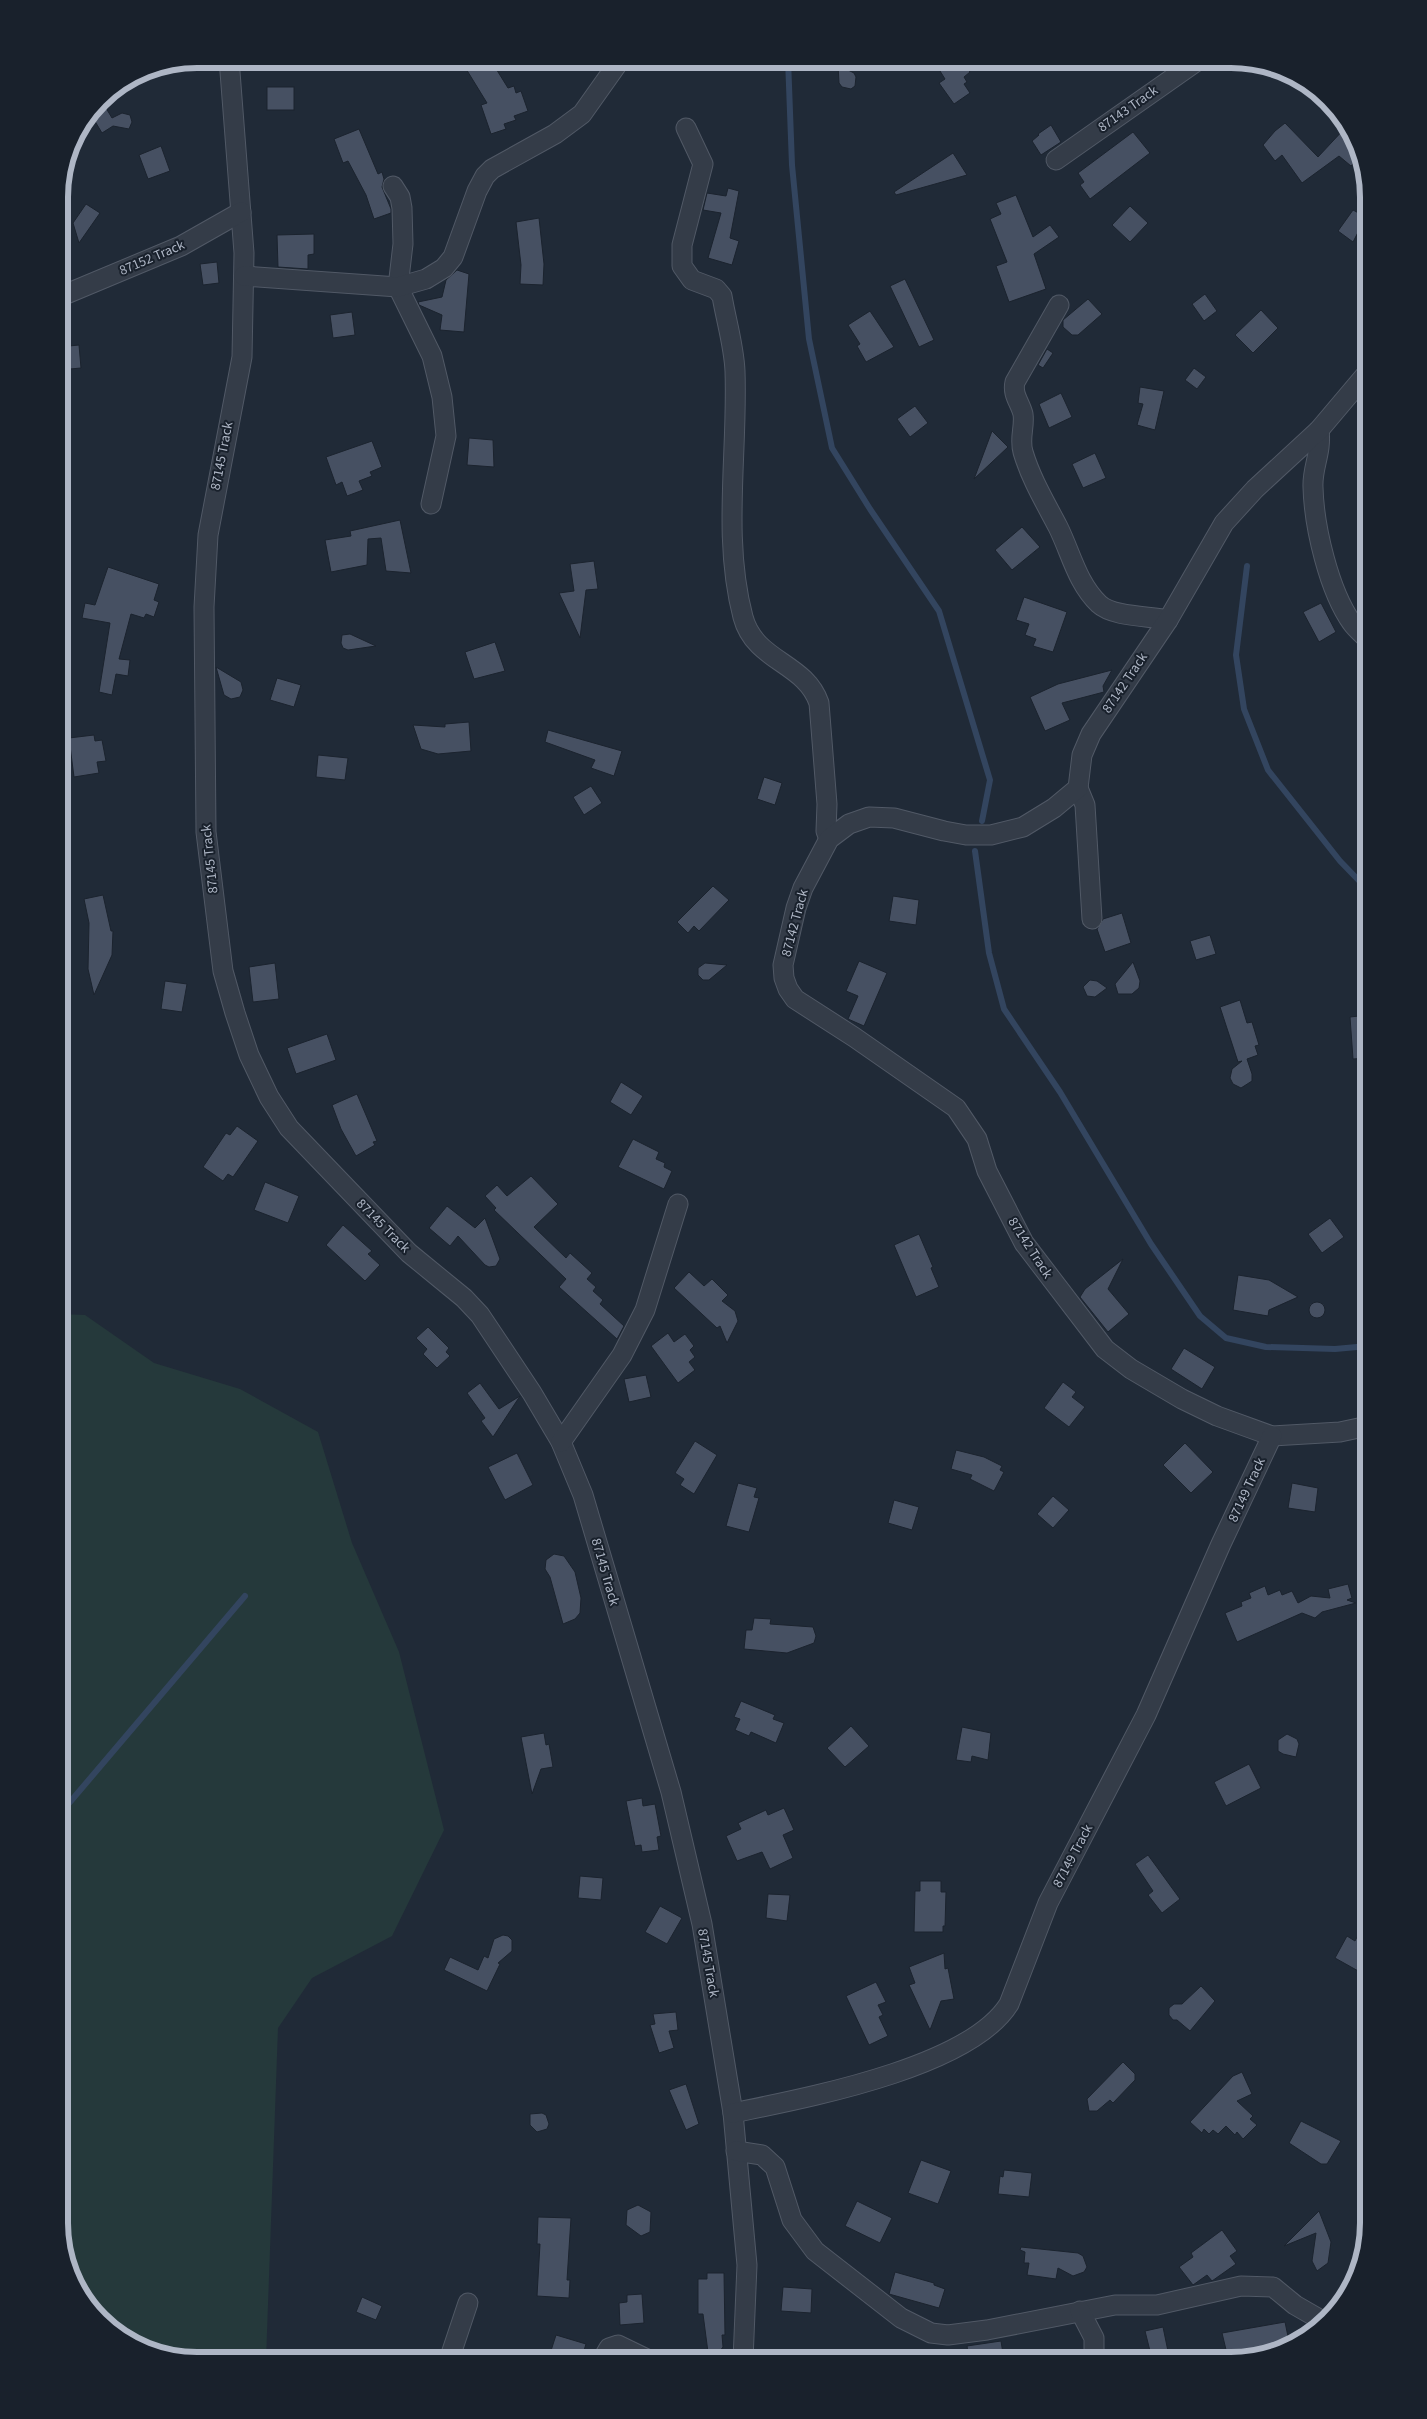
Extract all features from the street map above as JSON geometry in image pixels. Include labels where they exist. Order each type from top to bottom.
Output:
[{"type":"street","name":"87145 Track","points":[[229,68],[242,212],[244,276],[242,356],[208,535],[204,607],[206,832],[223,971],[249,1055],[269,1097],[289,1128],[409,1253],[464,1298],[480,1316],[532,1393],[561,1442],[583,1495],[671,1792],[702,1924],[733,2113],[747,2265],[744,2352]]},
{"type":"street","points":[[244,276],[398,287],[426,279],[444,268],[453,257],[477,191],[485,176],[533,145],[555,134],[582,114],[615,68]]},
{"type":"street","name":"87143 Track","points":[[1056,160],[1187,68]]},
{"type":"street","points":[[686,128],[703,164],[682,245],[682,266],[692,280],[716,289],[722,296],[734,361],[732,545],[743,618],[748,632],[758,645],[766,653],[806,680],[816,693],[819,703],[827,804],[826,831],[829,839]]},
{"type":"street","points":[[393,186],[400,197],[402,208],[403,244],[398,287],[429,349],[442,397],[446,436],[431,504]]},
{"type":"street","name":"87152 Track","points":[[68,293],[181,246],[242,212]]},
{"type":"street","points":[[1059,305],[1014,382],[1014,394],[1023,416],[1020,438],[1035,486],[1058,528],[1079,576],[1099,604],[1106,609],[1126,614],[1168,620]]},
{"type":"street","name":"87142 Track","points":[[1360,381],[1319,430],[1255,488],[1224,523],[1168,620],[1091,734],[1082,755],[1078,788],[1054,808],[1023,827],[1005,832],[966,835],[894,818],[869,817],[849,824],[829,839],[803,888],[796,908],[783,965],[784,978],[795,999],[854,1037],[956,1108],[977,1139],[986,1171],[1024,1243],[1105,1349],[1131,1369],[1182,1399],[1217,1416],[1272,1436],[1340,1432],[1360,1428]]},
{"type":"street","points":[[1319,430],[1321,445],[1313,486],[1327,563],[1343,607],[1352,624],[1360,632]]},
{"type":"street","points":[[1078,788],[1086,814],[1092,919]]},
{"type":"street","points":[[561,1442],[622,1355],[645,1310],[678,1204]]},
{"type":"street","name":"87149 Track","points":[[733,2113],[872,2081],[958,2046],[985,2029],[1004,2013],[1048,1903],[1146,1715],[1221,1544],[1272,1436]]},
{"type":"street","points":[[736,2151],[762,2154],[775,2167],[792,2220],[815,2251],[902,2318],[920,2328],[948,2335],[987,2330],[1115,2305],[1157,2305],[1241,2286],[1273,2287],[1295,2305],[1317,2317]]},
{"type":"street","points":[[451,2351],[468,2303]]},
{"type":"street","points":[[1080,2311],[1094,2338],[1094,2352]]},
{"type":"street","points":[[607,2351],[609,2348],[618,2345],[631,2351]]},
{"type":"green space","points":[[68,1314],[85,1315],[154,1363],[240,1389],[318,1432],[352,1543],[399,1652],[444,1830],[392,1936],[312,1978],[278,2028],[266,2351],[188,2351],[155,2345],[125,2330],[89,2294],[77,2272],[69,2239]]},
{"type":"building","points":[[466,68],[496,68],[508,88],[514,86],[516,93],[521,91],[528,111],[514,116],[516,120],[504,124],[506,129],[491,134],[481,105],[487,103]]},
{"type":"building","points":[[838,68],[844,68],[854,73],[856,77],[855,86],[851,89],[842,87],[839,83]]},
{"type":"building","points":[[944,68],[967,68],[970,72],[964,77],[967,82],[964,84],[970,93],[954,104],[939,83],[945,79],[940,71]]},
{"type":"building","points":[[267,87],[294,87],[294,110],[267,110]]},
{"type":"building","points":[[105,107],[112,118],[122,113],[130,115],[132,122],[129,129],[113,126],[102,133],[93,119]]},
{"type":"building","points":[[1285,123],[1318,157],[1342,132],[1355,162],[1351,166],[1339,156],[1302,183],[1282,155],[1275,161],[1263,145]]},
{"type":"building","points":[[1051,125],[1061,142],[1041,155],[1032,141]]},
{"type":"building","points":[[359,129],[378,174],[382,172],[384,179],[382,187],[391,209],[391,213],[374,219],[366,195],[348,161],[343,163],[334,139]]},
{"type":"building","points":[[1133,132],[1150,153],[1090,199],[1080,185],[1084,182],[1078,173]]},
{"type":"building","points":[[161,146],[170,171],[148,179],[139,155]]},
{"type":"building","points":[[953,153],[967,175],[896,195],[894,192]]},
{"type":"building","points":[[728,188],[739,191],[730,238],[739,241],[732,265],[708,258],[721,213],[703,210],[707,193],[726,196]]},
{"type":"building","points":[[1016,195],[1033,237],[1050,225],[1059,237],[1034,254],[1046,289],[1009,302],[996,266],[1007,262],[990,219],[1001,214],[996,203]]},
{"type":"building","points":[[86,204],[100,213],[79,243],[73,223]]},
{"type":"building","points":[[1130,206],[1148,223],[1130,242],[1112,225]]},
{"type":"building","points":[[1353,210],[1360,214],[1360,229],[1353,242],[1338,231]]},
{"type":"building","points":[[539,218],[544,264],[543,285],[520,284],[521,265],[516,222]]},
{"type":"building","points":[[314,234],[314,254],[308,255],[308,269],[278,267],[277,235]]},
{"type":"building","points":[[217,262],[219,283],[203,285],[200,264]]},
{"type":"building","points":[[457,270],[469,274],[464,332],[440,330],[442,315],[419,305],[418,302],[442,297],[446,280]]},
{"type":"building","points":[[905,279],[934,340],[919,347],[890,286]]},
{"type":"building","points":[[1205,294],[1217,311],[1204,321],[1192,304]]},
{"type":"building","points":[[1088,299],[1102,314],[1078,335],[1072,335],[1063,327],[1063,320]]},
{"type":"building","points":[[1261,310],[1278,328],[1253,353],[1235,335]]},
{"type":"building","points":[[870,311],[894,347],[866,362],[857,346],[860,344],[848,325]]},
{"type":"building","points":[[352,312],[355,335],[333,338],[330,315]]},
{"type":"building","points":[[79,345],[81,368],[68,369],[68,346]]},
{"type":"building","points":[[1047,349],[1053,353],[1043,368],[1038,365]]},
{"type":"building","points":[[1194,368],[1206,377],[1197,389],[1185,380]]},
{"type":"building","points":[[1140,387],[1164,391],[1155,430],[1137,425],[1143,404],[1138,403]]},
{"type":"building","points":[[1061,393],[1072,417],[1049,428],[1039,404]]},
{"type":"building","points":[[915,406],[928,423],[910,437],[897,419]]},
{"type":"building","points":[[992,431],[1008,447],[974,479]]},
{"type":"building","points":[[469,438],[493,440],[494,467],[467,465]]},
{"type":"building","points":[[372,441],[382,467],[370,472],[372,476],[359,481],[363,490],[347,496],[342,482],[336,485],[326,457]]},
{"type":"building","points":[[1095,453],[1106,478],[1083,488],[1072,464]]},
{"type":"building","points":[[400,520],[411,573],[386,571],[381,538],[368,539],[367,565],[331,572],[325,540],[351,536],[350,531]]},
{"type":"building","points":[[1022,527],[1040,547],[1012,570],[995,550]]},
{"type":"building","points":[[594,561],[598,589],[586,590],[580,638],[559,593],[574,591],[570,564]]},
{"type":"building","points":[[108,567],[159,584],[154,600],[159,602],[154,617],[146,614],[144,618],[131,614],[119,659],[130,660],[128,676],[116,674],[112,695],[99,692],[110,623],[82,618],[85,603],[95,605]]},
{"type":"building","points":[[1024,597],[1067,612],[1053,652],[1033,646],[1036,639],[1025,635],[1029,624],[1016,620]]},
{"type":"building","points":[[1321,603],[1336,632],[1319,642],[1303,612]]},
{"type":"building","points":[[350,634],[376,646],[348,650],[343,648],[341,643],[342,635]]},
{"type":"building","points":[[495,642],[505,671],[474,679],[465,652]]},
{"type":"building","points":[[216,667],[241,682],[243,690],[240,697],[231,699],[224,695]]},
{"type":"building","points":[[1112,670],[1103,686],[1104,692],[1062,703],[1070,720],[1045,731],[1030,697],[1058,684]]},
{"type":"building","points":[[277,678],[301,685],[294,707],[270,700]]},
{"type":"building","points":[[469,722],[471,751],[438,754],[421,749],[413,725],[445,727],[445,724]]},
{"type":"building","points":[[548,730],[622,751],[614,776],[591,768],[595,760],[545,742]]},
{"type":"building","points":[[94,735],[95,741],[102,740],[106,761],[97,762],[99,773],[74,777],[69,738]]},
{"type":"building","points":[[318,755],[348,758],[345,780],[316,777]]},
{"type":"building","points":[[764,777],[782,783],[775,805],[757,799]]},
{"type":"building","points":[[591,786],[602,803],[584,815],[573,797]]},
{"type":"building","points":[[713,886],[729,900],[699,931],[694,926],[688,933],[677,922]]},
{"type":"building","points":[[103,895],[111,931],[113,931],[112,955],[94,995],[88,969],[89,923],[84,899]]},
{"type":"building","points":[[893,896],[919,900],[916,925],[889,921]]},
{"type":"building","points":[[1122,913],[1131,943],[1105,952],[1097,929],[1103,919]]},
{"type":"building","points":[[1210,935],[1216,954],[1196,960],[1190,941]]},
{"type":"building","points":[[859,961],[887,973],[864,1026],[848,1019],[858,996],[846,991]]},
{"type":"building","points":[[1133,962],[1140,981],[1139,988],[1132,994],[1118,994],[1115,984]]},
{"type":"building","points":[[275,963],[279,999],[253,1002],[249,967]]},
{"type":"building","points":[[705,963],[727,965],[709,980],[703,980],[698,975],[698,968]]},
{"type":"building","points":[[1090,980],[1097,981],[1107,988],[1095,997],[1087,996],[1083,987]]},
{"type":"building","points":[[165,981],[187,984],[182,1012],[161,1009]]},
{"type":"building","points":[[1240,1000],[1247,1023],[1252,1022],[1259,1045],[1255,1046],[1258,1055],[1247,1059],[1252,1074],[1252,1081],[1241,1088],[1233,1084],[1230,1078],[1232,1069],[1242,1061],[1238,1062],[1220,1007]]},
{"type":"building","points":[[1360,1016],[1360,1059],[1353,1059],[1350,1017]]},
{"type":"building","points":[[327,1034],[336,1060],[296,1074],[287,1048]]},
{"type":"building","points":[[621,1082],[643,1096],[631,1115],[610,1102]]},
{"type":"building","points":[[357,1094],[377,1141],[373,1142],[375,1145],[356,1156],[341,1129],[332,1105]]},
{"type":"building","points":[[237,1126],[258,1141],[233,1177],[228,1174],[223,1181],[203,1167],[226,1133],[230,1135]]},
{"type":"building","points":[[633,1139],[659,1152],[656,1159],[665,1163],[664,1167],[672,1171],[664,1189],[618,1167]]},
{"type":"building","points":[[531,1176],[558,1204],[534,1227],[566,1258],[570,1253],[592,1273],[587,1279],[596,1287],[593,1291],[603,1300],[600,1304],[624,1326],[617,1339],[559,1287],[566,1279],[494,1210],[496,1208],[485,1196],[497,1185],[507,1196]]},
{"type":"building","points":[[265,1182],[299,1196],[288,1223],[254,1210]]},
{"type":"building","points":[[447,1206],[475,1228],[485,1218],[500,1259],[496,1266],[489,1267],[485,1265],[458,1236],[450,1246],[429,1228]]},
{"type":"building","points":[[1330,1218],[1344,1237],[1322,1253],[1308,1234]]},
{"type":"building","points":[[343,1225],[372,1251],[368,1254],[380,1265],[365,1281],[326,1245]]},
{"type":"building","points":[[919,1234],[939,1287],[916,1297],[894,1245]]},
{"type":"building","points":[[1123,1259],[1108,1289],[1129,1314],[1108,1332],[1080,1297],[1085,1289]]},
{"type":"building","points":[[689,1272],[704,1286],[712,1279],[728,1295],[722,1301],[735,1311],[738,1321],[727,1343],[720,1326],[717,1328],[674,1288]]},
{"type":"building","points":[[1238,1275],[1269,1280],[1298,1297],[1269,1310],[1268,1316],[1233,1310]]},
{"type":"building","points":[[1314,1302],[1320,1302],[1325,1307],[1323,1316],[1314,1318],[1309,1313],[1309,1307]]},
{"type":"building","points":[[428,1327],[449,1348],[446,1352],[450,1356],[437,1368],[423,1354],[427,1349],[416,1338]]},
{"type":"building","points":[[668,1333],[674,1342],[685,1334],[694,1346],[690,1350],[695,1357],[689,1362],[695,1370],[678,1383],[651,1346]]},
{"type":"building","points":[[1184,1348],[1215,1367],[1202,1389],[1171,1369]]},
{"type":"building","points":[[646,1375],[651,1397],[629,1402],[624,1379]]},
{"type":"building","points":[[1063,1382],[1076,1392],[1072,1397],[1085,1407],[1069,1427],[1044,1408]]},
{"type":"building","points":[[480,1383],[499,1409],[520,1396],[493,1437],[481,1421],[485,1418],[467,1393]]},
{"type":"building","points":[[695,1441],[717,1455],[694,1494],[680,1485],[684,1479],[675,1473]]},
{"type":"building","points":[[1185,1443],[1213,1472],[1191,1493],[1163,1465]]},
{"type":"building","points":[[956,1450],[984,1457],[1002,1466],[1000,1470],[1004,1472],[994,1491],[970,1479],[972,1475],[951,1469]]},
{"type":"building","points":[[517,1453],[533,1485],[505,1500],[488,1467]]},
{"type":"building","points":[[738,1483],[757,1488],[754,1497],[759,1498],[749,1532],[726,1526]]},
{"type":"building","points":[[1292,1483],[1318,1488],[1315,1512],[1288,1508]]},
{"type":"building","points":[[1053,1496],[1069,1510],[1053,1528],[1037,1514]]},
{"type":"building","points":[[894,1500],[919,1507],[912,1530],[888,1523]]},
{"type":"building","points":[[554,1554],[564,1556],[575,1572],[581,1598],[580,1613],[575,1619],[563,1624],[550,1577],[545,1569],[546,1560]]},
{"type":"building","points":[[1348,1584],[1352,1598],[1347,1600],[1356,1603],[1322,1612],[1315,1618],[1302,1613],[1237,1642],[1225,1613],[1242,1606],[1241,1602],[1251,1598],[1249,1593],[1265,1586],[1268,1595],[1280,1590],[1282,1595],[1292,1591],[1298,1603],[1311,1596],[1330,1598],[1328,1589]]},
{"type":"building","points":[[754,1618],[771,1619],[770,1624],[813,1627],[816,1636],[814,1643],[787,1653],[744,1649],[746,1630],[752,1630]]},
{"type":"building","points":[[741,1701],[775,1715],[773,1719],[784,1723],[776,1743],[751,1732],[749,1736],[735,1730],[740,1719],[734,1717]]},
{"type":"building","points":[[851,1726],[869,1746],[845,1767],[827,1748]]},
{"type":"building","points":[[962,1727],[991,1733],[988,1760],[972,1756],[971,1762],[956,1760]]},
{"type":"building","points":[[544,1733],[546,1745],[549,1744],[553,1767],[541,1769],[532,1794],[521,1737]]},
{"type":"building","points":[[1287,1734],[1297,1739],[1299,1744],[1296,1757],[1278,1751],[1278,1740]]},
{"type":"building","points":[[1249,1764],[1261,1788],[1226,1806],[1214,1782]]},
{"type":"building","points":[[642,1798],[643,1806],[655,1804],[661,1836],[657,1837],[659,1850],[642,1852],[641,1845],[635,1846],[626,1801]]},
{"type":"building","points":[[784,1808],[794,1830],[783,1835],[793,1858],[770,1869],[762,1852],[737,1861],[726,1836],[741,1829],[738,1823],[766,1810],[768,1815]]},
{"type":"building","points":[[1148,1855],[1180,1899],[1162,1913],[1148,1895],[1153,1891],[1135,1864]]},
{"type":"building","points":[[580,1876],[603,1878],[601,1900],[578,1898]]},
{"type":"building","points":[[920,1881],[941,1881],[941,1892],[946,1892],[945,1926],[943,1926],[943,1932],[914,1932],[915,1891],[920,1891]]},
{"type":"building","points":[[768,1894],[790,1895],[787,1921],[766,1918]]},
{"type":"building","points":[[660,1906],[682,1918],[667,1944],[645,1932]]},
{"type":"building","points":[[503,1935],[508,1936],[512,1940],[512,1951],[498,1963],[500,1964],[487,1991],[444,1970],[450,1957],[478,1970],[484,1956],[488,1958],[494,1939]]},
{"type":"building","points":[[1347,1936],[1355,1941],[1357,1937],[1360,1939],[1360,1972],[1335,1958]]},
{"type":"building","points":[[944,1953],[945,1969],[948,1968],[954,1999],[941,2001],[930,2030],[909,1985],[915,1983],[909,1967]]},
{"type":"building","points":[[876,1982],[886,2002],[878,2005],[883,2015],[879,2017],[888,2036],[869,2045],[846,1996]]},
{"type":"building","points":[[1201,1986],[1215,2001],[1190,2031],[1177,2020],[1173,2020],[1169,2015],[1169,2008],[1174,2004],[1182,2004]]},
{"type":"building","points":[[676,2012],[678,2030],[669,2031],[674,2048],[659,2053],[650,2025],[655,2024],[653,2014]]},
{"type":"building","points":[[1123,2062],[1135,2074],[1135,2080],[1113,2103],[1110,2100],[1097,2111],[1089,2111],[1087,2099]]},
{"type":"building","points":[[1242,2072],[1252,2094],[1237,2101],[1253,2116],[1250,2119],[1257,2125],[1243,2139],[1237,2132],[1235,2135],[1226,2126],[1218,2134],[1213,2130],[1209,2134],[1204,2129],[1202,2133],[1190,2122],[1233,2076]]},
{"type":"building","points":[[686,2084],[699,2124],[686,2130],[669,2090]]},
{"type":"building","points":[[542,2113],[546,2115],[549,2124],[547,2129],[537,2132],[530,2125],[530,2114]]},
{"type":"building","points":[[1301,2121],[1341,2141],[1327,2164],[1321,2164],[1289,2143]]},
{"type":"building","points":[[921,2160],[951,2171],[938,2204],[908,2193]]},
{"type":"building","points":[[1004,2170],[1032,2173],[1029,2197],[998,2194],[1000,2176],[1003,2177]]},
{"type":"building","points":[[857,2201],[892,2218],[880,2243],[845,2226]]},
{"type":"building","points":[[638,2205],[651,2212],[650,2232],[641,2236],[626,2225],[627,2210]]},
{"type":"building","points":[[1319,2211],[1331,2242],[1328,2263],[1317,2271],[1312,2261],[1316,2233],[1284,2246]]},
{"type":"building","points":[[538,2217],[571,2218],[567,2280],[570,2280],[569,2298],[537,2296],[540,2244],[537,2244]]},
{"type":"building","points":[[1222,2230],[1237,2251],[1230,2256],[1236,2264],[1212,2281],[1207,2275],[1193,2285],[1179,2267],[1193,2257],[1191,2253]]},
{"type":"building","points":[[1021,2247],[1078,2253],[1083,2256],[1087,2267],[1084,2272],[1073,2276],[1058,2268],[1056,2279],[1027,2275],[1029,2263],[1024,2263],[1025,2252],[1020,2250]]},
{"type":"building","points":[[895,2272],[934,2283],[934,2285],[945,2289],[939,2308],[889,2294]]},
{"type":"building","points":[[707,2273],[724,2273],[725,2335],[722,2335],[723,2347],[720,2352],[708,2351],[703,2314],[698,2314],[698,2279],[707,2279]]},
{"type":"building","points":[[783,2287],[812,2289],[811,2313],[781,2311]]},
{"type":"building","points":[[642,2294],[644,2323],[620,2325],[619,2303],[627,2302],[627,2295]]},
{"type":"building","points":[[362,2297],[382,2306],[376,2320],[356,2312]]},
{"type":"building","points":[[1285,2322],[1288,2337],[1264,2347],[1227,2352],[1222,2333]]},
{"type":"building","points":[[1163,2327],[1168,2352],[1150,2352],[1145,2331]]},
{"type":"building","points":[[556,2335],[586,2344],[584,2351],[551,2351]]},
{"type":"building","points":[[1001,2341],[1003,2352],[968,2352],[967,2346]]},
{"type":"waterway","points":[[788,68],[792,165],[809,339],[832,448],[870,509],[939,611],[990,780],[982,821]]},
{"type":"waterway","points":[[1247,566],[1236,655],[1244,709],[1268,770],[1340,861],[1360,882]]},
{"type":"waterway","points":[[975,851],[989,953],[1004,1009],[1060,1092],[1151,1244],[1200,1316],[1226,1338],[1266,1347],[1335,1349],[1360,1347]]},
{"type":"waterway","points":[[68,1804],[245,1596]]}]
